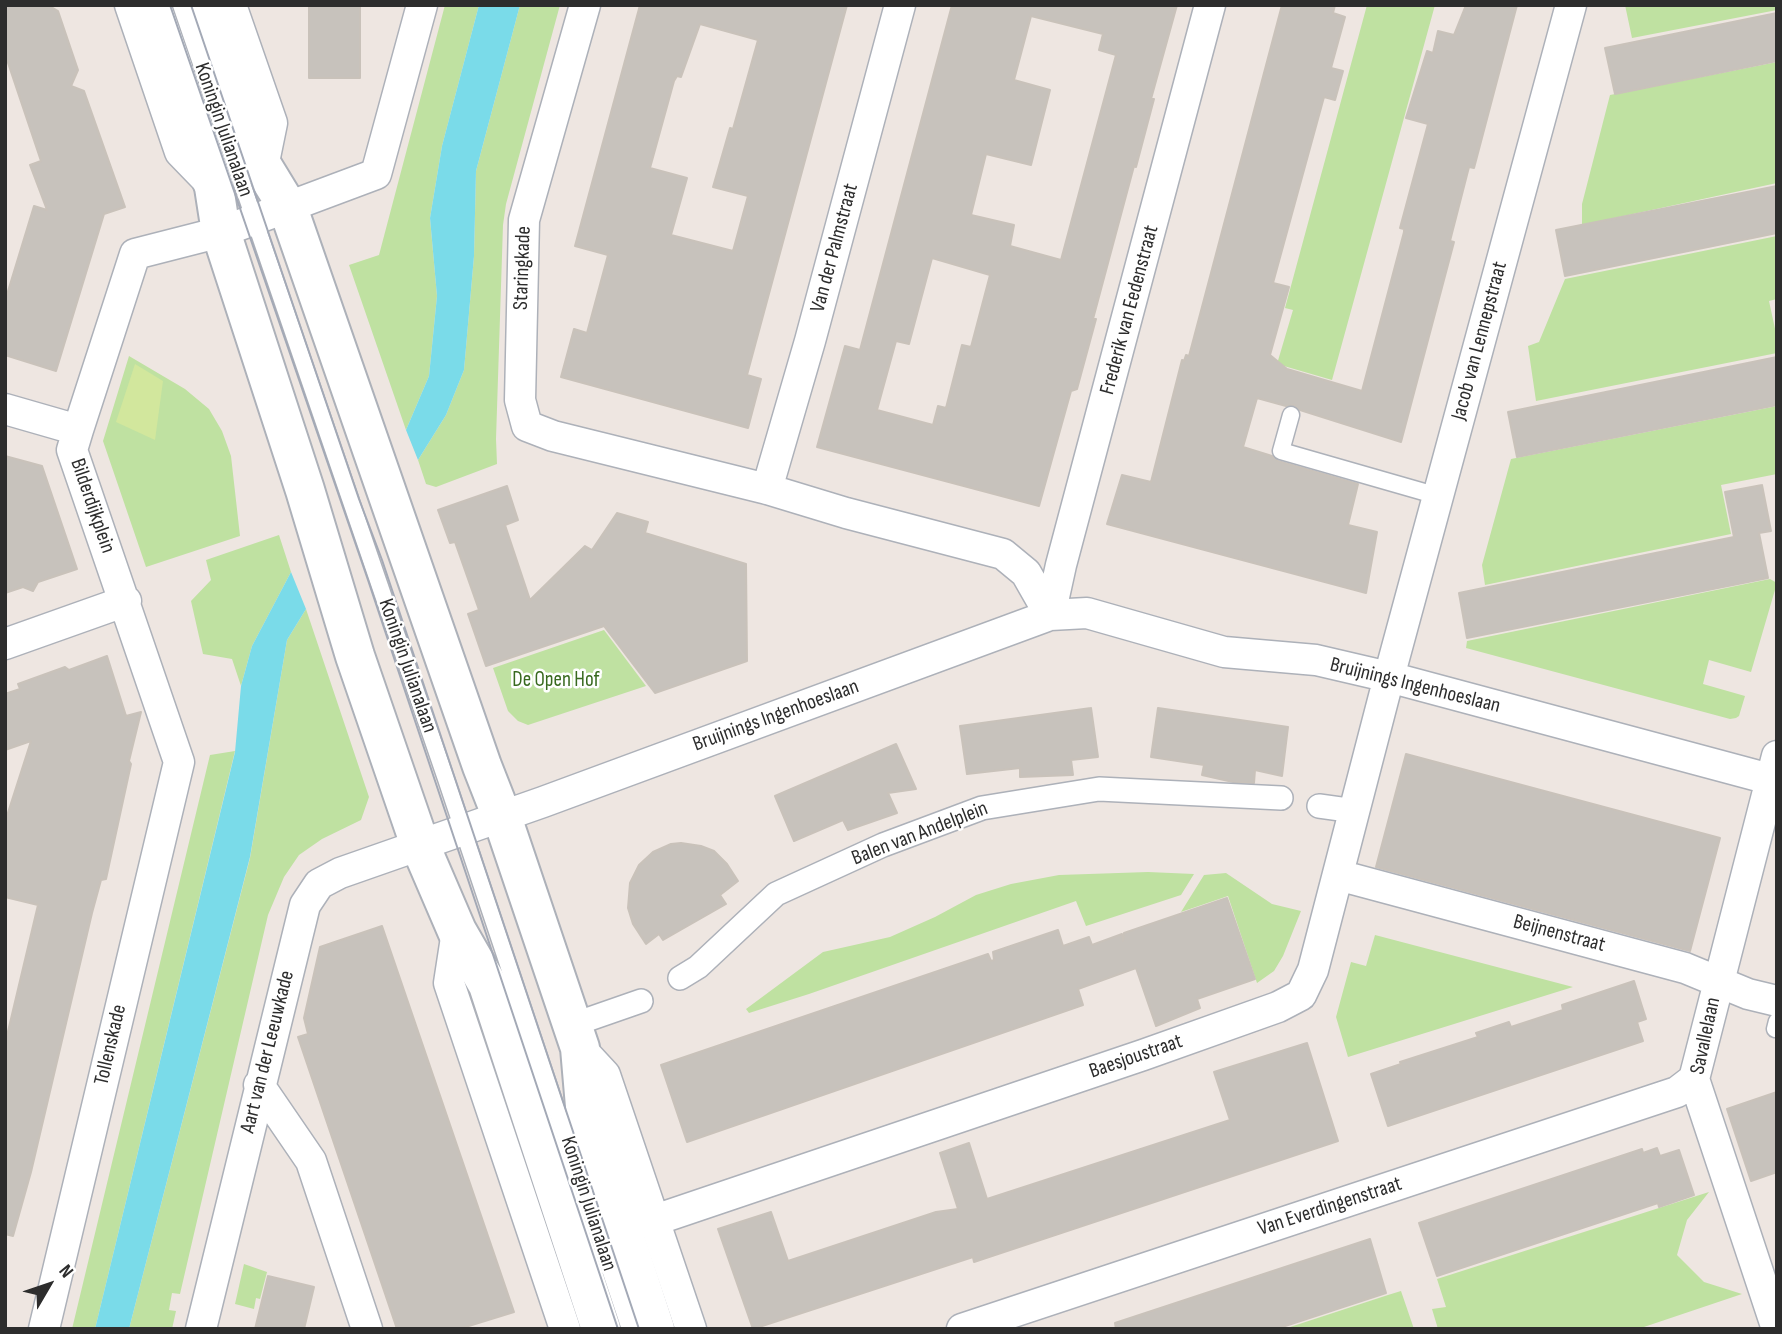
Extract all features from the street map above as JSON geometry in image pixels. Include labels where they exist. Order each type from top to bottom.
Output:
[{"type":"main road","name":"Koningin Julianalaan","points":[[151,5],[214,187],[254,220],[502,817],[576,1037],[586,1118],[655,1329]]},
{"type":"main road","name":"Koningin Julianalaan","points":[[208,5],[263,167],[254,220],[305,491],[355,656],[419,845],[457,930],[488,985],[601,1329]]},
{"type":"street","name":"Koningin Julianalaan","points":[[130,5],[180,152],[214,187]]},
{"type":"street","name":"Koningin Julianalaan","points":[[231,5],[272,123],[263,167]]},
{"type":"street","points":[[254,220],[376,174],[422,5]]},
{"type":"street","name":"Staringkade","points":[[585,5],[524,220],[520,400],[527,426],[553,436],[767,489]]},
{"type":"street","name":"Van der Palmstraat","points":[[767,489],[810,341],[900,5]]},
{"type":"street","name":"Frederik van Eedenstraat","points":[[1050,615],[1210,5]]},
{"type":"street","name":"Jacob van Lennepstraat","points":[[1389,677],[1571,5]]},
{"type":"street","name":"Bilderdijkplein","points":[[179,762],[72,450],[135,254],[254,220]]},
{"type":"street","points":[[5,409],[78,430]]},
{"type":"street","points":[[767,489],[846,513],[1003,554],[1026,573],[1050,615]]},
{"type":"street","points":[[5,643],[125,601]]},
{"type":"street","name":"Bruijnings Ingenhoeslaan","points":[[463,830],[1050,615],[1087,613],[1224,652],[1316,660],[1775,772]]},
{"type":"street","name":"Baesjoustraat","points":[[655,1220],[1278,1007],[1301,995],[1313,970],[1389,677]]},
{"type":"street","name":"Tollenskade","points":[[44,1329],[179,762]]},
{"type":"street","name":"Savallelaan","points":[[1775,772],[1694,1079],[1777,1329]]},
{"type":"street","name":"Balen van Andelplein","points":[[680,978],[698,967],[776,894],[883,845],[982,808],[1099,789],[1281,798]]},
{"type":"street","points":[[1319,806],[1355,811]]},
{"type":"street","name":"Aart van der Leeuwkade","points":[[201,1329],[305,905],[319,884],[340,873],[463,830]]},
{"type":"street","name":"Beijnenstraat","points":[[1338,875],[1685,968],[1718,982],[1776,1017]]},
{"type":"street","points":[[457,930],[449,983],[556,1326]]},
{"type":"street","points":[[576,1037],[641,1001]]},
{"type":"street","name":"Koningin Julianalaan","points":[[576,1037],[605,1075],[691,1329]]},
{"type":"street","name":"Van Everdingenstraat","points":[[962,1329],[1677,1092],[1694,1079]]},
{"type":"street","points":[[259,1086],[311,1161],[368,1329]]},
{"type":"lane","name":"Koningin Julianalaan","points":[[181,5],[463,830],[630,1329]]},
{"type":"lane","points":[[1291,415],[1281,451],[1438,496]]},
{"type":"green space","points":[[445,5],[479,5],[442,146],[430,218],[437,296],[429,376],[406,430],[349,265],[379,255]]},
{"type":"green space","points":[[520,5],[560,5],[506,204],[503,225],[497,464],[436,487],[426,484],[418,460],[446,415],[464,370],[474,256],[476,171]]},
{"type":"green space","points":[[1367,5],[1435,5],[1332,380],[1277,364],[1293,310],[1285,308]]},
{"type":"green space","points":[[1625,5],[1777,5],[1777,10],[1632,38]]},
{"type":"green space","points":[[1777,62],[1777,183],[1582,225],[1582,204],[1610,95]]},
{"type":"green space","points":[[1777,236],[1777,299],[1769,301],[1777,338],[1777,353],[1536,401],[1528,346],[1539,342],[1565,279]]},
{"type":"green space","points":[[129,356],[185,389],[209,409],[222,431],[231,456],[240,536],[146,567],[103,441]]},
{"type":"green space","points":[[135,364],[163,381],[155,440],[116,422]]},
{"type":"green space","points":[[1777,406],[1777,474],[1721,485],[1731,534],[1485,585],[1482,565],[1511,459]]},
{"type":"green space","points":[[279,535],[291,572],[252,646],[241,686],[232,659],[203,654],[191,601],[211,580],[206,560]]},
{"type":"green space","points":[[1770,579],[1777,583],[1751,672],[1709,660],[1703,684],[1745,696],[1736,718],[1730,719],[1466,648],[1467,641]]},
{"type":"green space","points":[[306,609],[369,797],[361,820],[322,839],[299,855],[284,877],[268,915],[180,1294],[172,1293],[169,1310],[176,1311],[172,1329],[129,1329],[250,858],[287,640]]},
{"type":"green space","name":"De Open Hof","points":[[604,630],[646,686],[528,725],[518,721],[508,711],[493,668]]},
{"type":"green space","points":[[235,751],[95,1329],[72,1329],[210,755]]},
{"type":"green space","points":[[1148,872],[1194,874],[1181,895],[1086,926],[1076,901],[809,994],[749,1013],[746,1009],[823,952],[890,937],[976,895],[1011,884],[1059,875]]},
{"type":"green space","points":[[1226,873],[1272,904],[1301,911],[1274,971],[1257,983],[1228,896],[1181,912],[1204,875]]},
{"type":"green space","points":[[1375,935],[1573,987],[1348,1057],[1336,1017],[1351,962],[1366,966]]},
{"type":"green space","points":[[1709,1192],[1687,1220],[1677,1255],[1704,1282],[1742,1294],[1638,1329],[1438,1329],[1432,1309],[1446,1307],[1437,1279]]},
{"type":"green space","points":[[244,1264],[267,1272],[260,1299],[256,1298],[254,1309],[235,1304]]},
{"type":"green space","points":[[1401,1291],[1414,1329],[1284,1329],[1388,1295]]},
{"type":"water","points":[[479,5],[520,5],[476,171],[474,256],[464,370],[446,415],[418,460],[406,430],[429,376],[437,296],[430,218],[442,146]]},
{"type":"water","points":[[291,572],[306,609],[287,640],[250,857],[129,1329],[95,1329],[235,752],[241,686],[252,646]]},
{"type":"building","points":[[5,5],[48,5],[58,11],[78,70],[71,86],[84,91],[125,207],[104,214],[56,371],[5,355],[5,301],[34,206],[47,210],[30,165],[41,161],[5,54]]},
{"type":"building","points":[[309,5],[360,5],[360,78],[309,78]]},
{"type":"building","points":[[640,5],[847,5],[747,375],[761,379],[748,428],[561,377],[574,329],[587,333],[608,255],[575,246]],"holes":[[[700,24],[758,40],[733,129],[730,128],[713,187],[748,196],[733,251],[671,235],[687,178],[650,168],[674,81],[677,76],[681,77]]]},
{"type":"building","points":[[952,5],[1177,5],[1151,99],[1154,99],[1136,167],[1134,166],[1093,319],[1096,319],[1077,389],[1071,391],[1039,506],[817,447],[845,346],[860,350]],"holes":[[[1031,16],[1103,34],[1099,50],[1116,55],[1061,260],[1010,246],[1014,225],[971,215],[986,154],[1031,165],[1050,90],[1014,80]],[[932,258],[990,275],[971,347],[962,345],[946,408],[938,406],[933,425],[877,410],[896,341],[909,344]]]},
{"type":"building","points":[[1282,5],[1335,5],[1333,13],[1345,17],[1331,68],[1343,71],[1335,100],[1324,97],[1273,283],[1289,287],[1270,355],[1287,369],[1362,391],[1404,232],[1404,229],[1400,228],[1428,124],[1406,118],[1427,51],[1433,53],[1438,31],[1454,35],[1466,5],[1517,5],[1474,168],[1469,167],[1450,241],[1454,242],[1401,442],[1300,410],[1294,405],[1286,406],[1257,398],[1243,447],[1272,456],[1278,461],[1358,484],[1348,525],[1377,532],[1366,593],[1107,524],[1122,475],[1151,482],[1182,360],[1184,361],[1186,355],[1189,356]]},
{"type":"building","points":[[1777,13],[1777,61],[1615,94],[1605,48]]},
{"type":"building","points":[[1777,186],[1777,233],[1565,276],[1556,230]]},
{"type":"building","points":[[1777,357],[1777,405],[1517,457],[1508,412]]},
{"type":"building","points":[[5,456],[42,466],[77,569],[38,582],[33,591],[23,587],[5,593]]},
{"type":"building","points":[[1762,485],[1771,531],[1759,533],[1768,578],[1467,638],[1459,593],[1734,537],[1725,492]]},
{"type":"building","points":[[507,486],[518,520],[505,525],[530,600],[585,546],[592,550],[617,513],[648,522],[645,533],[746,564],[747,661],[655,693],[604,626],[486,666],[468,614],[479,610],[455,542],[450,543],[438,510]]},
{"type":"building","points":[[107,656],[126,716],[141,712],[106,879],[101,880],[92,913],[31,1172],[13,1236],[5,1234],[5,1044],[38,905],[5,897],[5,822],[31,741],[5,750],[5,694],[20,689],[18,684],[65,667],[69,670]]},
{"type":"building","points":[[1091,708],[1098,757],[1071,760],[1073,775],[1020,777],[1020,768],[967,774],[960,726]]},
{"type":"building","points":[[1158,708],[1288,727],[1282,776],[1255,770],[1254,783],[1233,782],[1202,775],[1204,765],[1151,757]]},
{"type":"building","points":[[896,744],[916,789],[888,793],[897,813],[848,830],[843,820],[794,841],[775,796]]},
{"type":"building","points":[[1406,754],[1720,838],[1690,951],[1376,867]]},
{"type":"building","points":[[681,843],[714,851],[738,881],[720,895],[726,904],[663,940],[659,934],[646,944],[633,924],[628,908],[630,883],[639,865],[653,852],[671,844]]},
{"type":"building","points":[[1227,898],[1255,979],[1197,999],[1200,1008],[1156,1026],[1136,968],[1078,989],[1083,1005],[687,1142],[661,1065],[988,954],[991,961],[994,960],[993,952],[1058,930],[1063,946],[1089,937],[1092,945],[1122,934],[1123,941],[1124,933]]},
{"type":"building","points":[[382,926],[514,1312],[459,1329],[397,1329],[298,1037],[308,1034],[304,1018],[320,947]]},
{"type":"building","points":[[1634,981],[1646,1019],[1637,1022],[1643,1041],[1388,1126],[1371,1074],[1478,1037],[1476,1033],[1509,1022],[1511,1027],[1563,1010],[1562,1005]]},
{"type":"building","points":[[1307,1043],[1338,1141],[974,1262],[973,1257],[753,1329],[718,1229],[771,1212],[788,1261],[936,1212],[958,1209],[940,1153],[969,1143],[987,1199],[1230,1120],[1214,1072]]},
{"type":"building","points":[[1777,1092],[1777,1172],[1751,1181],[1727,1109]]},
{"type":"building","points":[[1657,1148],[1660,1156],[1679,1150],[1694,1195],[1659,1207],[1658,1203],[1437,1276],[1419,1223],[1642,1149],[1643,1153]]},
{"type":"building","points":[[1370,1239],[1386,1293],[1276,1329],[1116,1329],[1115,1323]]},
{"type":"building","points":[[268,1276],[314,1287],[304,1329],[255,1329]]},
{"type":"tram line","points":[[170,5],[368,580],[618,1329]]},
{"type":"tram line","points":[[191,5],[382,560],[639,1329]]}]
